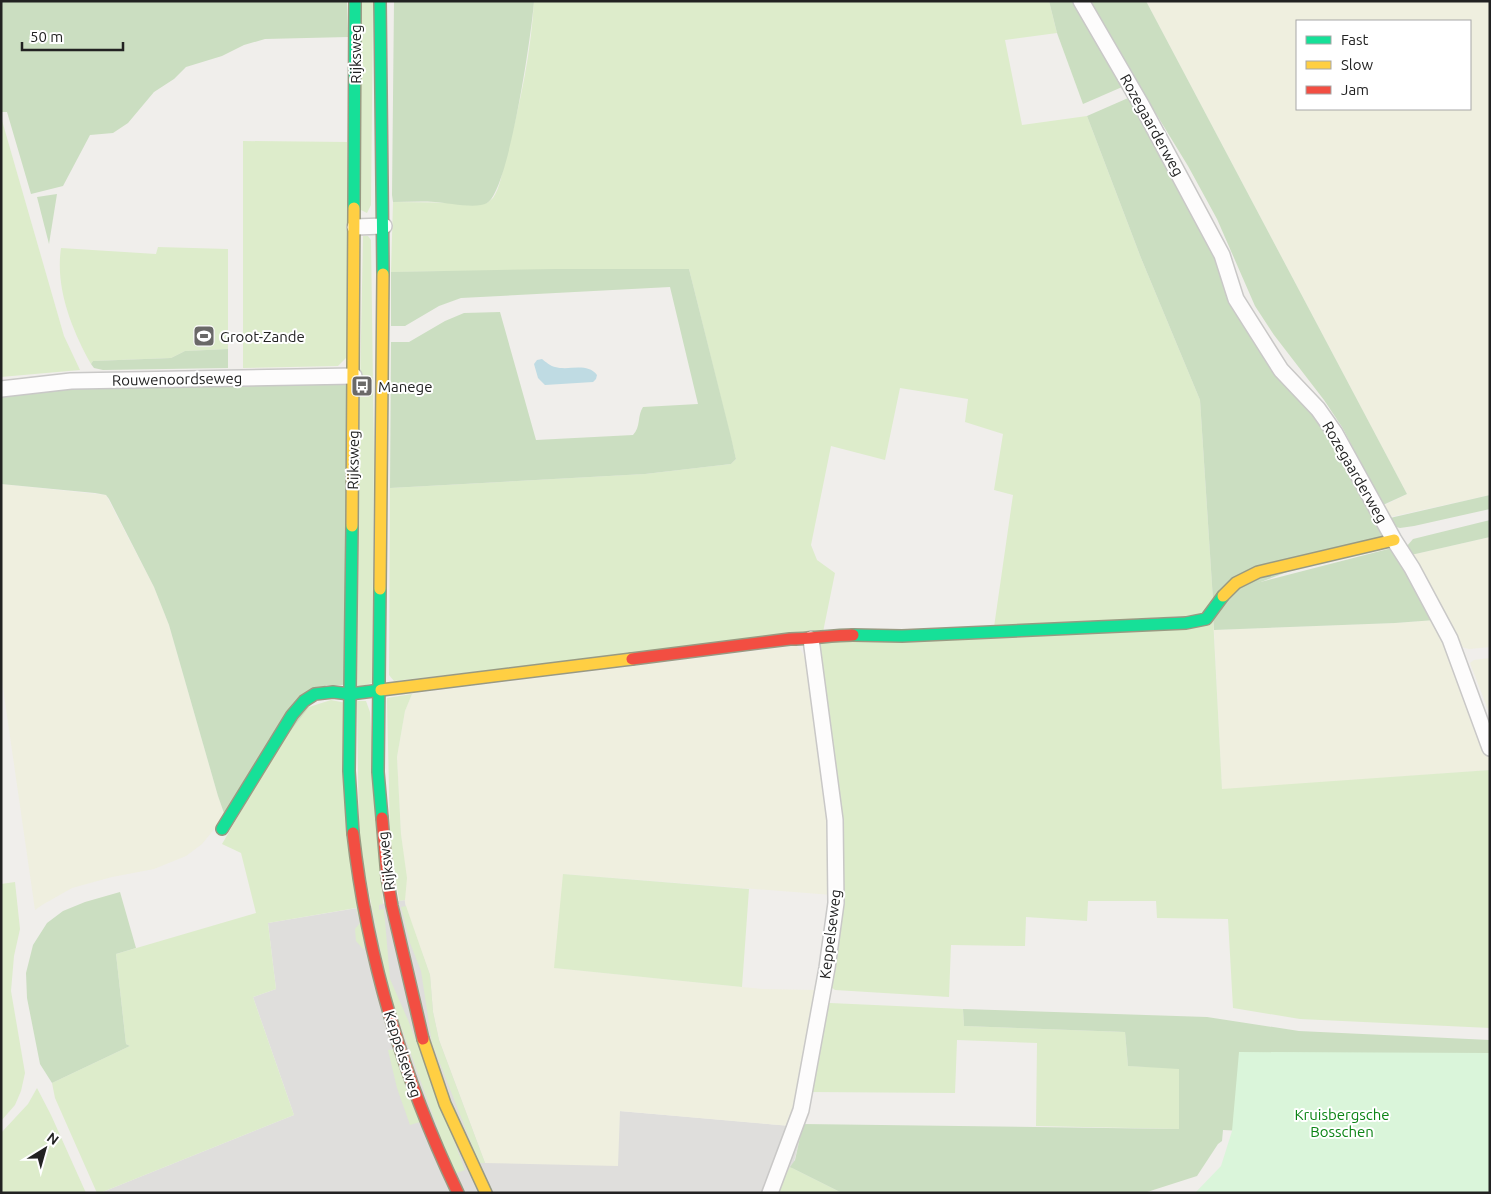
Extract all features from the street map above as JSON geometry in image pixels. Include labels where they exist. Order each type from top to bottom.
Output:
[{"type":"street","name":"Rijksweg","points":[[355,1],[350,809],[358,879],[364,910]]},
{"type":"street","name":"Rijksweg","points":[[380,1],[384,226],[378,772],[382,832],[392,906],[407,971]]},
{"type":"street","name":"Rozegaarderweg","points":[[1081,1],[1142,106],[1222,255],[1236,299],[1281,370],[1318,409],[1335,433],[1394,540],[1412,568],[1450,638],[1490,748]]},
{"type":"street","points":[[355,227],[384,226]]},
{"type":"street","name":"Rouwenoordseweg","points":[[1,389],[71,381],[354,376]]},
{"type":"street","points":[[222,829],[292,715],[307,698],[316,694],[332,692],[350,694],[790,639],[811,639],[837,635],[921,635],[1186,623],[1206,619],[1224,595],[1236,583],[1258,572],[1394,540]]},
{"type":"street","name":"Keppelseweg","points":[[770,1193],[800,1110],[827,968],[836,904],[834,820],[811,639]]},
{"type":"street","name":"Keppelseweg","points":[[364,910],[394,1028],[412,1087],[435,1144],[455,1186]]},
{"type":"street","name":"Keppelseweg","points":[[407,971],[421,1032],[445,1104],[486,1193]]},
{"type":"street","points":[[455,1186],[475,1170]]},
{"type":"shaded area","points":[[405,900],[406,906],[619,1111],[803,1127],[786,1193],[100,1193],[294,1115],[253,997],[276,989],[268,923]]},
{"type":"green space","points":[[1,1],[347,1],[348,37],[265,39],[244,45],[222,56],[186,67],[174,79],[154,92],[128,123],[113,133],[90,135],[63,186],[31,194],[7,112],[1,112]]},
{"type":"green space","points":[[360,1],[373,1],[371,205],[367,213],[361,210]]},
{"type":"green space","points":[[394,1],[534,1],[524,75],[511,142],[495,192],[487,203],[470,206],[430,202],[393,202]]},
{"type":"green space","points":[[534,1],[1049,1],[1057,33],[1005,40],[1022,125],[1087,116],[1141,258],[1200,400],[1213,600],[1202,615],[994,627],[1013,495],[994,490],[1003,434],[965,422],[968,399],[900,388],[885,460],[831,446],[811,545],[817,560],[835,573],[823,632],[394,681],[389,675],[390,488],[645,474],[731,464],[736,459],[689,269],[391,272],[393,202],[487,203],[493,198],[501,180],[524,82]]},
{"type":"green space","points":[[1049,1],[1078,1],[1129,84],[1083,104],[1057,33]]},
{"type":"green space","points":[[1087,1],[1146,1],[1407,494],[1383,505],[1342,427],[1324,400],[1274,335],[1255,306],[1217,219],[1188,166]]},
{"type":"green space","points":[[1146,1],[1490,1],[1490,495],[1390,517],[1383,506],[1407,494]]},
{"type":"green space","points":[[1135,95],[1237,293],[1297,382],[1383,530],[1382,536],[1213,600],[1200,400],[1141,258],[1087,116]]},
{"type":"green space","points":[[1,117],[64,336],[80,370],[1,377]]},
{"type":"green space","points":[[243,141],[347,142],[347,357],[338,366],[243,368]]},
{"type":"green space","points":[[57,194],[49,244],[37,197]]},
{"type":"green space","points":[[363,236],[368,236],[371,240],[374,455],[372,683],[354,688]]},
{"type":"green space","points":[[158,247],[228,249],[228,349],[185,351],[171,358],[93,361],[91,364],[77,337],[63,293],[60,278],[61,248],[156,254]]},
{"type":"green space","points":[[689,269],[736,459],[731,464],[645,474],[390,488],[391,342],[409,342],[445,321],[464,313],[500,312],[536,440],[633,435],[637,429],[643,407],[698,404],[670,287],[461,298],[439,306],[405,326],[391,326],[391,272]]},
{"type":"green space","points":[[228,349],[228,368],[103,370],[94,368],[91,364],[93,361],[171,358],[185,351]]},
{"type":"green space","points":[[347,381],[345,685],[326,685],[225,816],[169,625],[154,587],[109,499],[106,495],[95,493],[1,484],[1,389]]},
{"type":"green space","points":[[1,484],[106,495],[154,587],[169,625],[225,816],[202,844],[186,856],[154,869],[112,877],[72,888],[35,910],[1,674]]},
{"type":"green space","points":[[1490,495],[1490,509],[1400,528],[1396,527],[1390,518]]},
{"type":"green space","points":[[1490,520],[1490,537],[1411,555],[1407,546],[1413,539]]},
{"type":"green space","points":[[1490,537],[1490,647],[1469,649],[1462,647],[1459,643],[1411,555]]},
{"type":"green space","points":[[1392,548],[1405,567],[1409,581],[1419,591],[1435,620],[1214,630],[1213,617],[1241,587]]},
{"type":"green space","points":[[1213,617],[1222,789],[1490,770],[1490,1028],[1300,1019],[1233,1008],[1228,919],[1157,918],[1156,901],[1088,901],[1087,921],[1026,917],[1025,946],[951,945],[949,997],[835,990],[831,987],[830,981],[839,923],[818,650],[822,643]]},
{"type":"green space","points":[[1435,620],[1490,745],[1490,770],[1222,790],[1214,630]]},
{"type":"green space","points":[[796,646],[801,650],[806,660],[826,784],[832,895],[564,874],[555,968],[762,989],[817,990],[790,1126],[620,1111],[618,1166],[485,1163],[439,1040],[433,1012],[430,975],[407,912],[404,897],[406,878],[401,834],[397,757],[405,711],[412,694]]},
{"type":"green space","points":[[1490,658],[1490,715],[1470,663],[1474,660]]},
{"type":"green space","points":[[412,694],[405,711],[397,757],[401,834],[407,878],[405,900],[399,901],[390,838],[387,698]]},
{"type":"green space","points":[[331,700],[346,703],[364,950],[356,941],[355,929],[360,923],[356,908],[268,923],[276,989],[253,997],[294,1115],[97,1193],[55,1098],[52,1083],[130,1046],[126,1044],[116,954],[256,913],[241,853],[222,844],[293,722],[309,707]]},
{"type":"green space","points":[[357,701],[366,701],[370,712],[383,904],[379,905],[379,910],[384,909],[390,979],[408,1020],[465,1170],[454,1174],[389,993],[359,843]]},
{"type":"green space","points":[[563,874],[749,889],[742,987],[554,968]]},
{"type":"green space","points":[[15,882],[20,929],[14,956],[11,991],[25,1073],[21,1091],[15,1105],[1,1121],[1,884]]},
{"type":"green space","points":[[120,892],[136,948],[116,954],[126,1044],[130,1046],[52,1083],[40,1064],[27,998],[26,973],[33,945],[47,923],[63,911],[85,902]]},
{"type":"green space","points":[[406,906],[430,975],[433,1012],[439,1040],[485,1163],[479,1163],[432,1043],[421,971],[410,943],[401,907]]},
{"type":"green space","points":[[830,1003],[963,1009],[964,1026],[1125,1032],[1128,1066],[1179,1068],[1179,1129],[1036,1126],[1037,1043],[957,1040],[955,1093],[809,1092],[826,1005]]},
{"type":"green space","points":[[963,1009],[1207,1017],[1299,1031],[1490,1040],[1490,1143],[1223,1130],[1222,1141],[1218,1144],[1197,1176],[1144,1193],[842,1193],[790,1167],[795,1160],[803,1124],[1179,1129],[1179,1069],[1128,1066],[1125,1032],[964,1026]]},
{"type":"green space","points":[[395,1049],[420,1122],[410,1125],[397,1088],[388,1050]]},
{"type":"green space","name":"Kruisbergsche Bosschen","points":[[1239,1052],[1490,1053],[1490,1193],[1195,1193],[1221,1166],[1232,1131]]},
{"type":"green space","points":[[37,1088],[86,1193],[1,1193],[1,1133],[28,1104]]},
{"type":"green space","points":[[790,1167],[842,1193],[774,1193]]},
{"type":"water","points":[[542,359],[555,367],[588,369],[597,375],[596,379],[593,382],[545,385],[538,378],[534,364],[537,360]]},
{"type":"traffic: fast","points":[[354,208],[355,1]]},
{"type":"traffic: fast","points":[[380,1],[383,274]]},
{"type":"traffic: fast","points":[[352,526],[349,771],[353,833]]},
{"type":"traffic: fast","points":[[380,589],[378,772],[382,818]]},
{"type":"traffic: fast","points":[[853,635],[902,636],[1186,623],[1206,619],[1223,596]]},
{"type":"traffic: fast","points":[[222,829],[292,715],[304,701],[315,694],[333,692],[350,694],[381,690]]},
{"type":"traffic: slow","points":[[352,526],[354,208]]},
{"type":"traffic: slow","points":[[380,589],[383,274]]},
{"type":"traffic: slow","points":[[1223,596],[1236,583],[1258,572],[1394,540]]},
{"type":"traffic: slow","points":[[381,690],[632,659]]},
{"type":"traffic: slow","points":[[423,1039],[445,1104],[486,1193]]},
{"type":"traffic: jam","points":[[632,659],[790,639],[853,635]]},
{"type":"traffic: jam","points":[[382,818],[387,877],[392,906],[423,1039]]},
{"type":"traffic: jam","points":[[353,833],[359,880],[368,926],[391,1018],[421,1107],[458,1193]]},
{"type":"place","name":"Groot-Zande","points":[[204,336]]},
{"type":"place","name":"Manege","points":[[362,386]]}]
